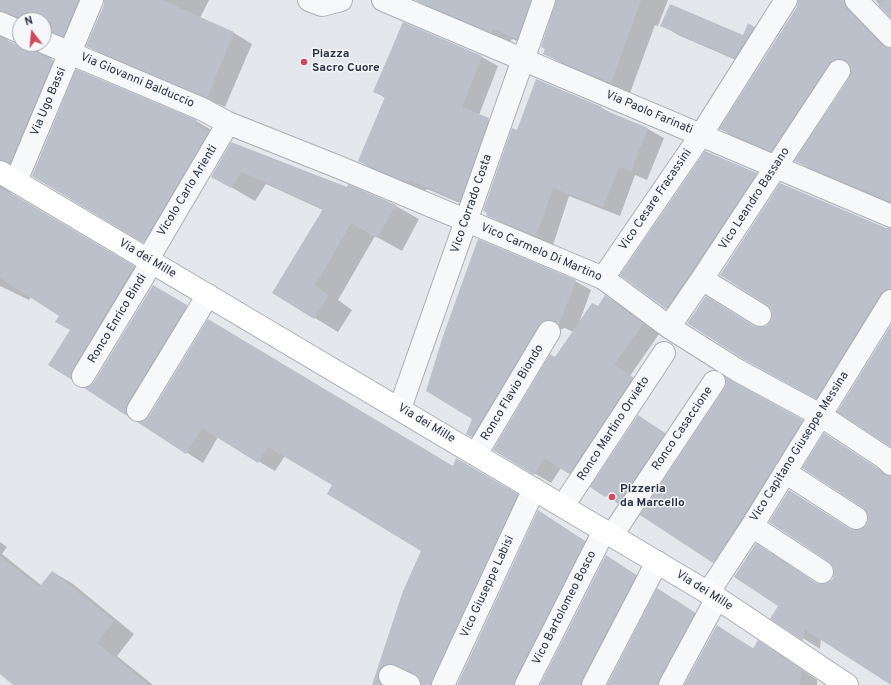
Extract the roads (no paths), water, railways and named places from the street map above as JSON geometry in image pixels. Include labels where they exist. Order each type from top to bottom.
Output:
[{"type":"main road","name":"Via dei Mille","points":[[8,176],[712,595],[847,685]]},
{"type":"street","name":"Via Ugo Bassi","points":[[8,176],[69,53],[92,0]]},
{"type":"street","points":[[309,0],[322,6],[340,0]]},
{"type":"street","name":"Via Paolo Farinati","points":[[383,0],[891,216]]},
{"type":"street","name":"Vico Corrado Costa","points":[[400,408],[544,0]]},
{"type":"street","name":"Vico Cesare Fracassini","points":[[602,278],[701,135],[786,0]]},
{"type":"street","points":[[856,0],[891,36]]},
{"type":"street","points":[[0,23],[12,28]]},
{"type":"street","name":"Via Giovanni Balduccio","points":[[52,46],[202,109],[228,123]]},
{"type":"street","name":"Vico Leandro Bassano","points":[[669,327],[839,71]]},
{"type":"street","name":"Vico Carmelo Di Martino","points":[[228,123],[334,165],[602,278],[669,327],[737,370],[820,415],[885,458],[891,464]]},
{"type":"street","name":"Vicolo Carlo Arienti","points":[[150,261],[228,123]]},
{"type":"street","name":"Ronco Enrico Bindi","points":[[83,376],[150,261]]},
{"type":"street","points":[[702,279],[760,315]]},
{"type":"street","points":[[138,410],[208,295]]},
{"type":"street","name":"Vico Capitano Giuseppe Messina","points":[[670,685],[712,595],[752,526],[891,301]]},
{"type":"street","name":"Ronco Flavio Biondo","points":[[476,454],[549,332]]},
{"type":"street","name":"Ronco Martino Orvieto","points":[[563,506],[664,353]]},
{"type":"street","name":"Ronco Casaccione","points":[[608,533],[714,382]]},
{"type":"street","points":[[785,472],[856,518]]},
{"type":"street","name":"Vico Giuseppe Labisi","points":[[443,685],[534,489]]},
{"type":"street","points":[[752,526],[822,572]]},
{"type":"street","name":"Vico Bartolomeo Bosco","points":[[526,685],[608,533]]},
{"type":"street","points":[[593,685],[657,562]]},
{"type":"place","name":"Piazza Sacro Cuore","points":[[304,62]]},
{"type":"place","name":"Pizzeria da Marcello","points":[[612,497]]}]
